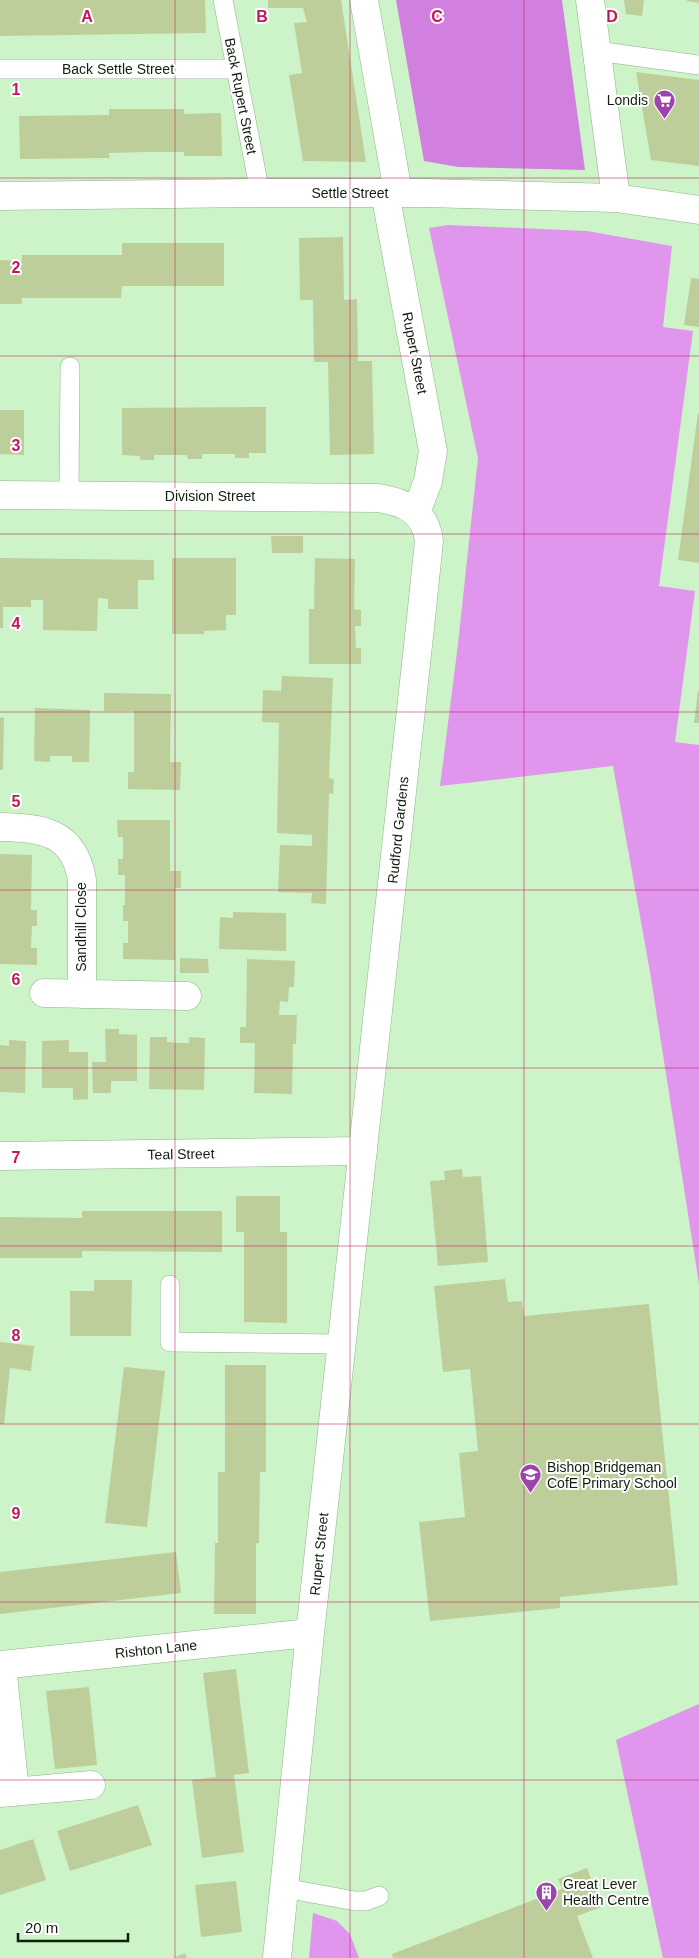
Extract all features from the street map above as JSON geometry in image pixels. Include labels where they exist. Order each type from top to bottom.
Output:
[{"type":"street","name":"Rupert Street","points":[[364,0],[402,193],[433,451],[428,481],[416,513]]},
{"type":"street","points":[[590,0],[616,198]]},
{"type":"street","name":"Settle Street","points":[[0,196],[402,193],[616,198],[699,210]]},
{"type":"street","name":"Division Street","points":[[0,494],[378,498],[399,503],[416,513]]},
{"type":"street","name":"Rudford Gardens","points":[[363,1151],[429,541],[428,529],[416,513]]},
{"type":"street","name":"Sandhill Close","points":[[0,828],[31,828],[48,833],[61,840],[71,849],[79,864],[82,880],[82,994]]},
{"type":"street","points":[[44,993],[187,996]]},
{"type":"street","name":"Rupert Street","points":[[277,1958],[310,1632],[363,1151]]},
{"type":"street","name":"Teal Street","points":[[0,1156],[363,1151]]},
{"type":"street","name":"Rishton Lane","points":[[91,1785],[8,1792],[1,1665],[310,1632]]},
{"type":"lane","name":"Back Rupert Street","points":[[223,0],[260,193]]},
{"type":"lane","points":[[597,51],[699,65]]},
{"type":"lane","name":"Back Settle Street","points":[[0,69],[236,69]]},
{"type":"lane","points":[[69,495],[70,367]]},
{"type":"lane","points":[[170,1285],[170,1342],[342,1344]]},
{"type":"lane","points":[[284,1888],[366,1901],[379,1896]]},
{"type":"shaded area","points":[[396,0],[562,0],[585,170],[458,167],[424,161]]},
{"type":"shaded area","points":[[448,225],[587,231],[672,246],[663,327],[693,331],[659,586],[695,591],[675,742],[699,745],[699,1284],[650,972],[613,766],[440,786],[458,644],[478,458],[429,228]]},
{"type":"shaded area","points":[[699,1704],[699,1958],[663,1958],[616,1740]]},
{"type":"shaded area","points":[[313,1913],[337,1921],[350,1934],[359,1958],[309,1958]]},
{"type":"building","points":[[0,0],[205,0],[206,33],[0,36]]},
{"type":"building","points":[[268,0],[341,0],[366,162],[303,161],[289,75],[302,73],[294,23],[307,22],[303,8],[268,8]]},
{"type":"building","points":[[624,0],[644,0],[642,16],[626,14]]},
{"type":"building","points":[[699,0],[699,3],[687,1]]},
{"type":"building","name":"Londis","points":[[636,72],[699,80],[699,166],[651,160]]},
{"type":"building","points":[[109,109],[184,109],[184,114],[221,113],[222,156],[184,156],[184,152],[147,152],[109,153],[110,158],[20,159],[19,116],[109,115]]},
{"type":"building","points":[[343,237],[344,300],[357,299],[358,361],[372,361],[374,454],[330,455],[328,362],[314,362],[313,300],[300,300],[299,238]]},
{"type":"building","points":[[122,243],[224,243],[224,286],[122,286],[121,298],[22,298],[22,304],[0,304],[0,260],[22,261],[22,255],[122,255]]},
{"type":"building","points":[[691,278],[699,279],[699,327],[684,325]]},
{"type":"building","points":[[266,407],[266,453],[249,453],[249,458],[235,458],[235,454],[202,454],[202,459],[188,459],[187,455],[154,455],[154,460],[140,460],[140,456],[122,455],[122,408]]},
{"type":"building","points":[[0,410],[24,410],[24,455],[0,454]]},
{"type":"building","points":[[699,414],[699,563],[678,560]]},
{"type":"building","points":[[271,536],[303,536],[303,553],[272,553]]},
{"type":"building","points":[[0,558],[154,560],[154,580],[138,580],[138,609],[108,609],[108,599],[98,598],[97,631],[43,630],[43,600],[31,600],[31,607],[3,607],[3,628],[0,628]]},
{"type":"building","points":[[172,558],[236,558],[236,615],[226,615],[226,630],[204,631],[204,634],[172,634]]},
{"type":"building","points":[[315,558],[355,559],[354,609],[361,610],[361,626],[355,626],[356,648],[361,648],[361,664],[309,664],[309,609],[314,609]]},
{"type":"building","points":[[282,676],[333,678],[329,778],[334,779],[333,794],[329,793],[326,904],[311,903],[312,893],[278,892],[280,845],[312,846],[312,835],[277,833],[279,723],[262,722],[263,690],[281,691]]},
{"type":"building","points":[[698,691],[699,723],[694,723]]},
{"type":"building","points":[[104,693],[171,694],[170,762],[181,762],[180,790],[128,789],[128,772],[134,772],[134,711],[104,711]]},
{"type":"building","points":[[35,708],[90,710],[89,762],[72,762],[72,756],[50,756],[50,762],[34,761]]},
{"type":"building","points":[[0,717],[4,718],[3,770],[0,770]]},
{"type":"building","points":[[117,820],[170,820],[170,871],[181,871],[181,888],[175,888],[175,960],[123,959],[123,943],[128,943],[128,921],[123,921],[125,875],[118,875],[118,859],[123,859],[123,837],[118,837]]},
{"type":"building","points":[[0,854],[32,855],[31,910],[37,910],[37,926],[32,926],[31,948],[37,948],[37,965],[0,964]]},
{"type":"building","points":[[233,912],[286,913],[286,951],[219,949],[220,917],[233,918]]},
{"type":"building","points":[[180,958],[208,959],[209,973],[180,973]]},
{"type":"building","points":[[247,959],[295,961],[294,987],[289,987],[288,1002],[280,1001],[279,1015],[297,1015],[296,1044],[293,1044],[292,1094],[254,1093],[255,1043],[240,1043],[240,1027],[246,1027]]},
{"type":"building","points":[[105,1029],[119,1029],[119,1034],[137,1035],[137,1081],[111,1081],[111,1093],[93,1093],[92,1062],[106,1062]]},
{"type":"building","points":[[150,1037],[167,1037],[167,1042],[178,1043],[189,1043],[189,1037],[205,1038],[204,1090],[149,1089]]},
{"type":"building","points":[[9,1040],[26,1041],[25,1093],[0,1092],[0,1045],[9,1046]]},
{"type":"building","points":[[69,1040],[69,1052],[88,1052],[88,1099],[73,1100],[73,1088],[42,1088],[42,1041]]},
{"type":"building","points":[[462,1169],[463,1177],[481,1176],[488,1262],[438,1266],[430,1181],[445,1180],[444,1171]]},
{"type":"building","points":[[236,1196],[280,1196],[280,1232],[287,1232],[287,1323],[244,1322],[244,1232],[236,1232]]},
{"type":"building","points":[[82,1211],[222,1211],[222,1252],[82,1251],[82,1258],[0,1258],[0,1217],[82,1218]]},
{"type":"building","points":[[505,1279],[508,1302],[522,1301],[524,1316],[649,1304],[678,1585],[560,1597],[560,1608],[430,1621],[419,1522],[465,1517],[459,1453],[478,1451],[470,1369],[443,1372],[434,1286]]},
{"type":"building","points":[[94,1280],[132,1280],[131,1336],[70,1336],[70,1291],[94,1291]]},
{"type":"building","points":[[0,1342],[34,1346],[31,1371],[10,1368],[4,1424],[0,1424]]},
{"type":"building","points":[[225,1365],[266,1365],[266,1472],[260,1472],[259,1543],[256,1543],[256,1614],[214,1614],[215,1543],[218,1543],[218,1472],[225,1472]]},
{"type":"building","points":[[124,1367],[165,1371],[147,1527],[105,1523]]},
{"type":"building","points":[[176,1552],[181,1593],[0,1614],[0,1572]]},
{"type":"building","points":[[236,1669],[249,1773],[234,1775],[244,1852],[202,1858],[192,1780],[216,1777],[203,1673]]},
{"type":"building","points":[[89,1687],[97,1765],[55,1769],[46,1691]]},
{"type":"building","points":[[138,1805],[152,1845],[70,1871],[57,1831]]},
{"type":"building","points":[[33,1839],[46,1880],[0,1895],[0,1850]]},
{"type":"building","name":"Great Lever Health Centre","points":[[587,1868],[602,1907],[577,1916],[593,1958],[393,1958],[392,1954],[562,1889],[558,1879]]},
{"type":"building","points":[[236,1881],[242,1932],[201,1937],[195,1885]]},
{"type":"building","points":[[185,1953],[187,1958],[173,1958]]},
{"type":"place","name":"Londis","points":[[664,119]]},
{"type":"place","name":"Bishop Bridgeman CofE Primary School","points":[[531,1494]]},
{"type":"place","name":"Great Lever Health Centre","points":[[547,1911]]}]
